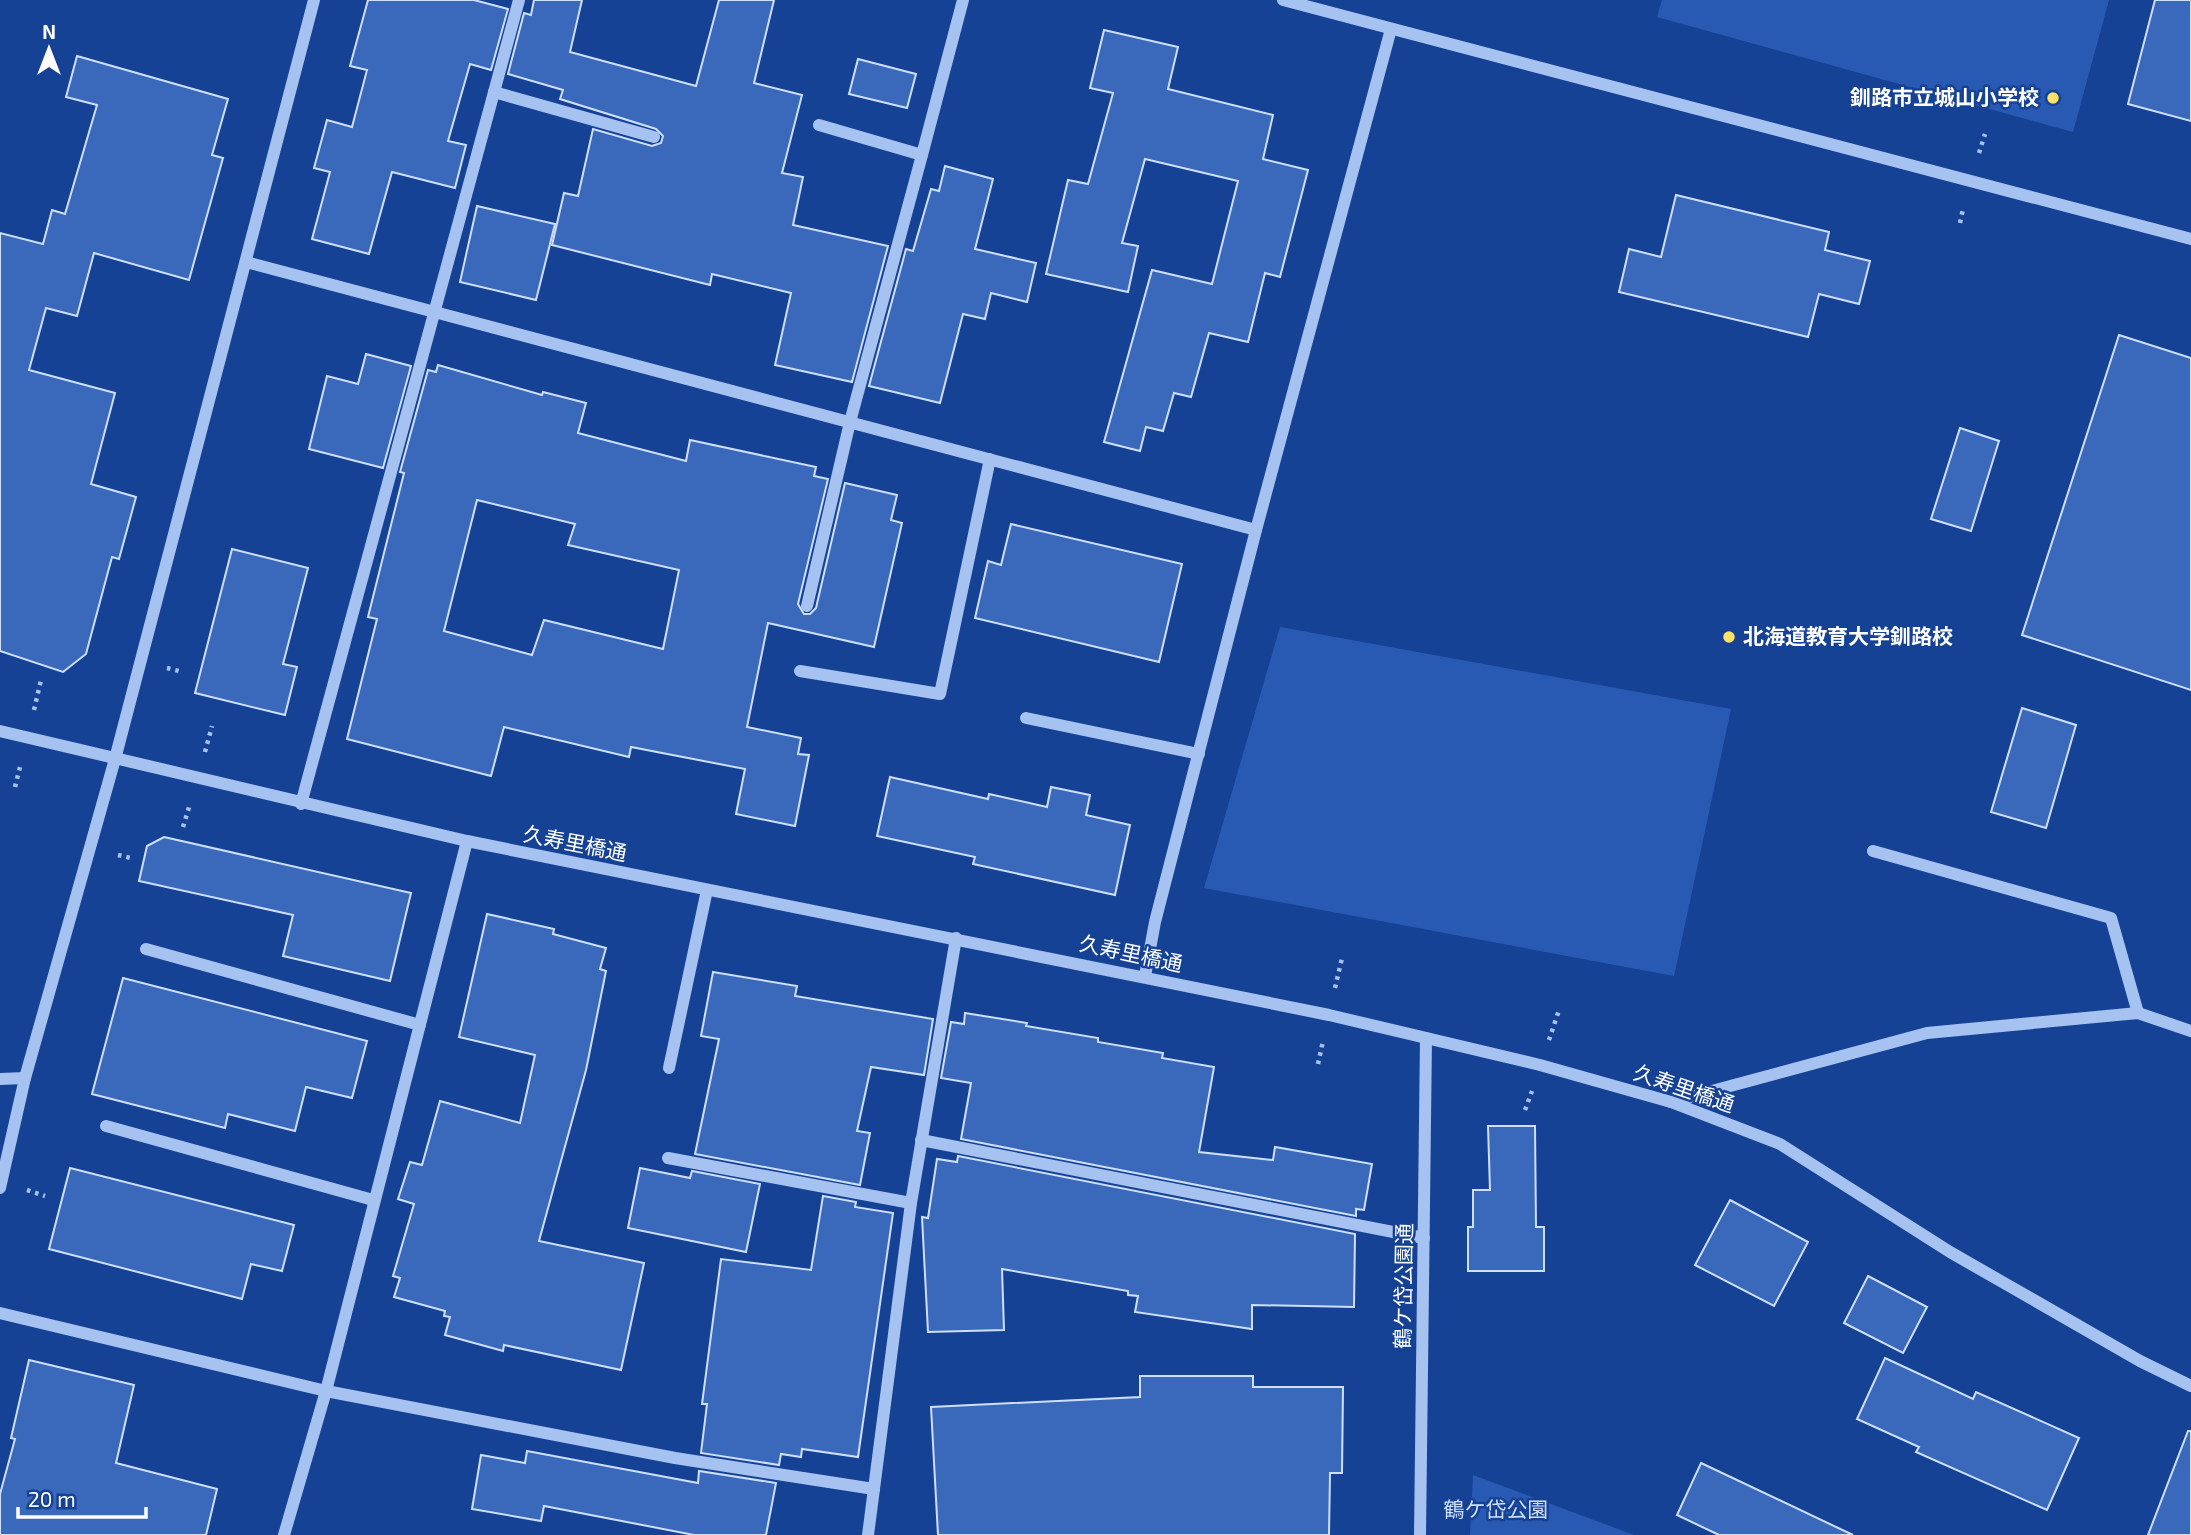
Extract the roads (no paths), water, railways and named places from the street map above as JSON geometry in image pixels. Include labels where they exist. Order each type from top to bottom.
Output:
[{"type":"street","points":[[0,1188],[25,1078],[115,759],[314,0]]},
{"type":"street","points":[[301,804],[519,0]]},
{"type":"street","points":[[807,606],[850,422],[963,0]]},
{"type":"street","points":[[1283,0],[2191,239]]},
{"type":"street","points":[[1145,976],[1155,922],[1256,530],[1391,29]]},
{"type":"street","points":[[494,92],[654,137]]},
{"type":"street","points":[[819,125],[922,155]]},
{"type":"street","points":[[246,262],[1256,530]]},
{"type":"street","points":[[800,671],[940,694],[990,459]]},
{"type":"street","points":[[1026,718],[1199,754]]},
{"type":"street","name":"久寿里橋通","points":[[0,731],[467,841],[1145,976],[1426,1038],[1671,1102],[1780,1144],[1950,1252],[2140,1361],[2191,1386]]},
{"type":"street","points":[[284,1535],[326,1391],[467,841]]},
{"type":"street","points":[[1873,851],[2111,918],[2138,1013]]},
{"type":"street","points":[[669,1068],[707,890]]},
{"type":"street","points":[[868,1535],[911,1203],[956,938]]},
{"type":"street","points":[[146,949],[420,1025]]},
{"type":"street","points":[[1671,1102],[1927,1033],[2138,1013],[2191,1031]]},
{"type":"street","name":"鶴ケ岱公園通","points":[[1420,1535],[1426,1038]]},
{"type":"street","points":[[0,1079],[25,1078]]},
{"type":"street","points":[[106,1126],[373,1200]]},
{"type":"street","points":[[921,1140],[1424,1238]]},
{"type":"street","points":[[668,1158],[911,1203]]},
{"type":"street","points":[[0,1314],[326,1391],[675,1458],[874,1489]]},
{"type":"place","name":"釧路市立城山小学校","points":[[2053,98]]},
{"type":"place","name":"北海道教育大学釧路校","points":[[1729,637]]},
{"type":"park label","name":"鶴ケ岱公園","points":[[1496,1510]]}]
